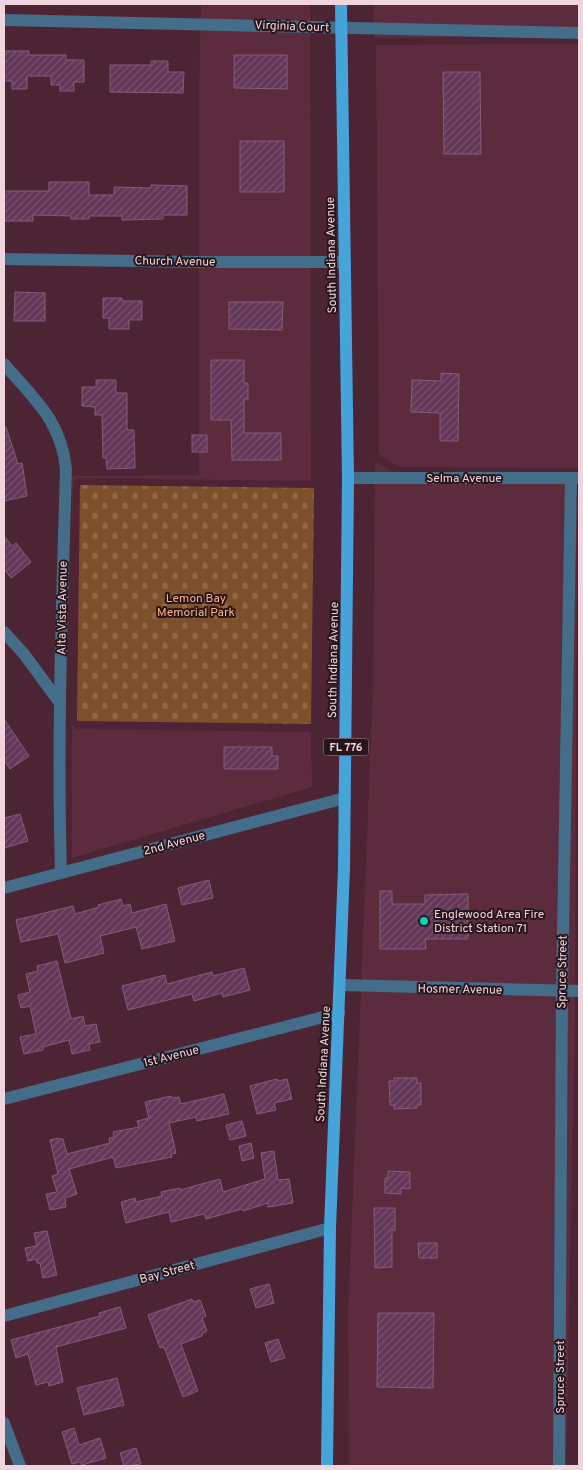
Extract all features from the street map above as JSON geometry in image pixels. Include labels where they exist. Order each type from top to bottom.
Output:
[{"type":"main road","name":"South Indiana Avenue","points":[[327,1466],[330,1228],[340,986],[345,798],[348,478],[341,4]]},
{"type":"street","name":"Virginia Court","points":[[4,20],[579,33]]},
{"type":"street","name":"Church Avenue","points":[[4,259],[345,262]]},
{"type":"street","name":"Alta Vista Avenue","points":[[4,364],[46,412],[55,428],[65,458],[60,703],[59,817],[61,873]]},
{"type":"street","name":"Selma Avenue","points":[[348,478],[575,478]]},
{"type":"street","name":"Spruce Street","points":[[559,1466],[562,992],[575,478]]},
{"type":"street","points":[[4,632],[24,654],[60,703]]},
{"type":"street","name":"2nd Avenue","points":[[4,888],[345,798]]},
{"type":"street","name":"Hosmer Avenue","points":[[340,986],[579,991]]},
{"type":"street","name":"1st Avenue","points":[[4,1099],[339,1013]]},
{"type":"street","name":"Bay Street","points":[[4,1316],[330,1228]]},
{"type":"street","points":[[4,1423],[20,1466]]},
{"type":"shaded area","points":[[201,4],[310,4],[311,481],[78,478],[74,481],[73,485],[72,552],[72,476],[199,475],[199,94]]},
{"type":"shaded area","points":[[373,4],[579,4],[579,36],[374,38]]},
{"type":"shaded area","points":[[579,44],[579,468],[399,467],[379,454],[376,45]]},
{"type":"shaded area","points":[[375,461],[396,474],[577,476],[575,1019],[566,1466],[349,1466],[348,1314],[373,684]]},
{"type":"shaded area","points":[[72,726],[77,729],[311,732],[312,787],[72,858]]},
{"type":"green space","name":"Lemon Bay Memorial Park","points":[[80,485],[314,488],[311,724],[77,721]]},
{"type":"building","points":[[4,51],[29,51],[29,55],[66,55],[66,60],[84,60],[84,82],[74,82],[74,91],[60,91],[60,85],[51,85],[51,76],[27,76],[27,89],[12,89],[12,81],[4,81]]},
{"type":"building","points":[[234,55],[287,55],[287,89],[234,88]]},
{"type":"building","points":[[151,61],[168,61],[168,72],[184,72],[183,93],[110,92],[110,65],[151,65]]},
{"type":"building","points":[[443,72],[480,72],[481,154],[444,154]]},
{"type":"building","points":[[240,141],[284,141],[284,192],[240,192]]},
{"type":"building","points":[[49,182],[89,182],[89,195],[114,195],[114,187],[151,188],[151,185],[187,186],[187,215],[163,215],[163,219],[122,220],[122,216],[89,216],[89,219],[71,219],[71,216],[33,215],[33,221],[4,221],[4,191],[49,191]]},
{"type":"building","points":[[15,292],[45,293],[45,321],[14,321]]},
{"type":"building","points":[[103,298],[122,298],[122,301],[142,301],[142,320],[129,320],[129,329],[109,329],[109,318],[103,318]]},
{"type":"building","points":[[229,302],[283,302],[282,330],[229,329]]},
{"type":"building","points":[[211,360],[244,360],[244,383],[248,383],[248,399],[244,399],[244,433],[281,433],[281,460],[232,460],[231,420],[211,420]]},
{"type":"building","points":[[441,373],[459,374],[458,441],[440,441],[440,413],[411,412],[412,380],[441,381]]},
{"type":"building","points":[[96,380],[116,380],[116,393],[127,393],[127,430],[134,430],[135,468],[107,469],[106,458],[103,458],[102,415],[95,415],[95,407],[82,406],[82,387],[96,387]]},
{"type":"building","points":[[6,427],[18,464],[22,463],[27,496],[4,501],[4,428]]},
{"type":"building","points":[[192,435],[207,435],[207,452],[192,452]]},
{"type":"building","points":[[4,536],[12,546],[16,543],[31,562],[11,578],[4,569]]},
{"type":"building","points":[[4,719],[29,756],[10,769],[4,760]]},
{"type":"building","points":[[224,747],[272,747],[272,756],[278,756],[278,769],[224,769]]},
{"type":"building","points":[[20,814],[28,841],[4,848],[4,818]]},
{"type":"building","points":[[209,880],[213,898],[182,905],[178,888]]},
{"type":"building","name":"Englewood Area Fire District Station 71","points":[[380,891],[392,891],[392,904],[425,904],[425,895],[468,894],[468,939],[425,939],[426,949],[380,949]]},
{"type":"building","points":[[121,899],[123,906],[130,904],[132,913],[166,904],[175,941],[142,949],[136,927],[100,936],[104,953],[65,963],[58,934],[21,942],[16,920],[73,906],[75,914]]},
{"type":"building","points":[[57,961],[71,1019],[83,1016],[85,1026],[96,1024],[100,1042],[89,1044],[90,1050],[72,1054],[69,1040],[43,1047],[43,1050],[24,1054],[20,1037],[36,1034],[30,1006],[21,1008],[18,995],[30,992],[26,974],[38,971],[37,966]]},
{"type":"building","points":[[244,968],[250,990],[223,997],[222,993],[194,1001],[192,994],[128,1010],[122,986],[165,975],[167,984],[212,972],[213,976]]},
{"type":"building","points":[[394,1078],[417,1078],[417,1083],[421,1083],[421,1105],[417,1105],[417,1108],[394,1109],[394,1105],[390,1105],[389,1081],[394,1081]]},
{"type":"building","points":[[277,1079],[278,1081],[287,1079],[292,1099],[274,1103],[276,1110],[257,1114],[250,1086]]},
{"type":"building","points":[[224,1094],[229,1114],[197,1121],[196,1117],[169,1123],[176,1153],[171,1154],[172,1157],[116,1168],[113,1157],[69,1169],[77,1194],[65,1198],[66,1207],[50,1210],[46,1194],[57,1192],[52,1176],[58,1174],[50,1140],[63,1139],[67,1154],[110,1143],[109,1138],[114,1137],[113,1132],[139,1127],[137,1121],[149,1118],[145,1102],[171,1096],[171,1098],[179,1097],[181,1104]]},
{"type":"building","points":[[242,1121],[246,1136],[230,1140],[226,1125]]},
{"type":"building","points":[[251,1143],[254,1158],[242,1161],[239,1146]]},
{"type":"building","points":[[274,1151],[278,1180],[289,1179],[293,1203],[268,1207],[268,1203],[206,1219],[204,1214],[171,1222],[169,1212],[126,1223],[121,1202],[135,1198],[136,1202],[162,1196],[161,1192],[180,1188],[180,1190],[220,1179],[223,1192],[265,1179],[261,1153]]},
{"type":"building","points":[[388,1171],[410,1172],[410,1189],[401,1188],[401,1194],[385,1193],[385,1178],[388,1178]]},
{"type":"building","points":[[374,1208],[395,1208],[395,1230],[392,1230],[392,1267],[375,1268]]},
{"type":"building","points":[[47,1231],[57,1275],[43,1278],[40,1263],[37,1263],[36,1259],[28,1261],[25,1248],[37,1246],[34,1233]]},
{"type":"building","points":[[418,1243],[437,1243],[437,1258],[419,1258]]},
{"type":"building","points":[[269,1284],[274,1303],[256,1308],[250,1289]]},
{"type":"building","points":[[192,1299],[193,1302],[200,1300],[206,1316],[202,1318],[207,1331],[202,1336],[181,1344],[198,1391],[183,1397],[164,1347],[160,1348],[148,1315]]},
{"type":"building","points":[[120,1307],[126,1328],[56,1347],[63,1382],[49,1386],[48,1382],[36,1385],[28,1354],[16,1358],[11,1340],[100,1316],[99,1313]]},
{"type":"building","points":[[378,1313],[434,1313],[433,1388],[377,1387]]},
{"type":"building","points":[[278,1339],[285,1358],[271,1362],[265,1343]]},
{"type":"building","points":[[117,1378],[124,1405],[84,1415],[77,1388]]},
{"type":"building","points":[[74,1428],[79,1445],[100,1438],[106,1458],[82,1465],[80,1462],[72,1464],[62,1432]]},
{"type":"building","points":[[136,1448],[141,1464],[124,1466],[120,1453]]},
{"type":"place","name":"Englewood Area Fire District Station 71","points":[[424,921]]}]
